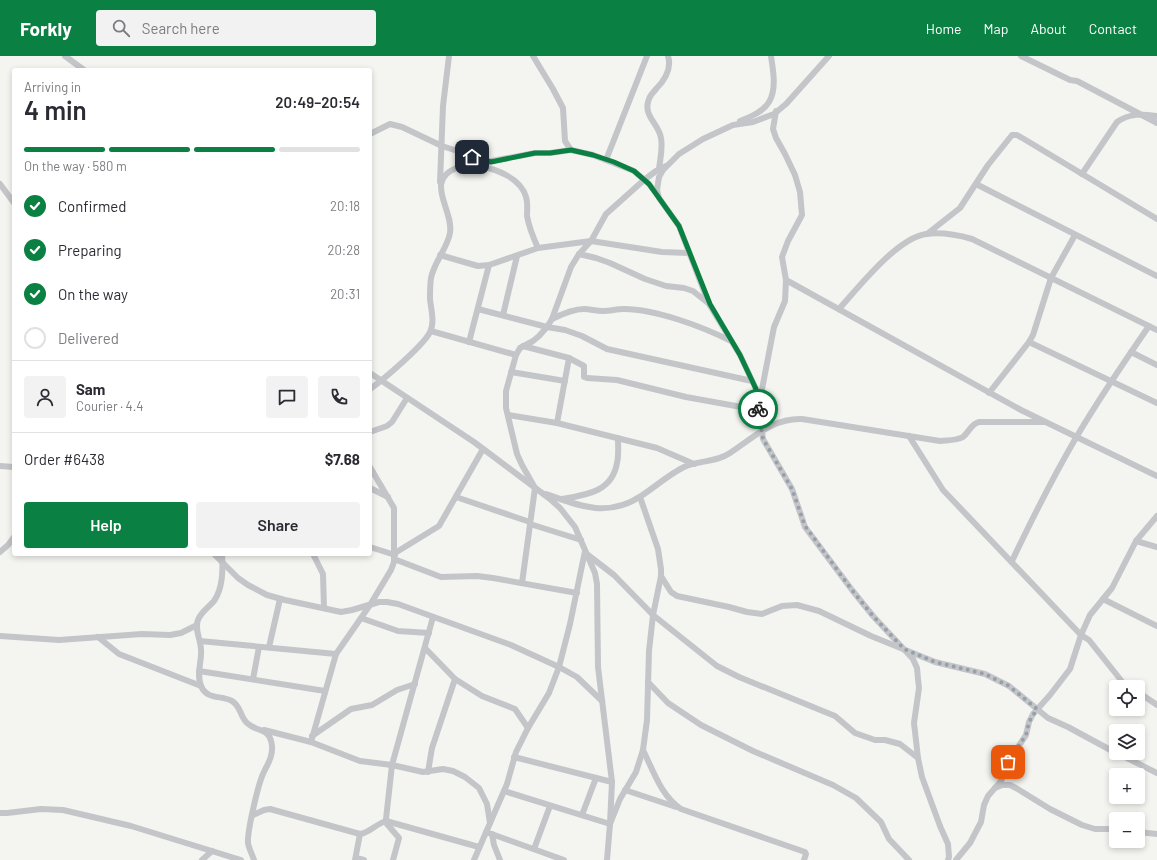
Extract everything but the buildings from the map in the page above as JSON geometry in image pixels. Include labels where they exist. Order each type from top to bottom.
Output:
[{"type":"street","points":[[65,56],[81,68]]},
{"type":"street","points":[[372,388],[423,342],[431,331],[433,324],[430,300],[431,275],[447,243],[450,232],[450,220],[440,190],[444,100],[449,56]]},
{"type":"street","points":[[533,56],[553,89],[562,108],[565,141],[571,150]]},
{"type":"street","points":[[606,160],[647,56]]},
{"type":"street","points":[[659,169],[661,138],[658,130],[650,118],[647,109],[649,98],[662,84],[670,68],[668,56]]},
{"type":"street","points":[[659,198],[657,190],[659,177],[663,170],[679,154],[703,139],[755,114],[769,102],[772,95],[774,80],[771,56]]},
{"type":"street","points":[[733,124],[754,122],[776,112],[786,104],[829,56]]},
{"type":"street","points":[[1021,56],[1070,80],[1077,81],[1157,123]]},
{"type":"street","points":[[758,410],[774,327],[785,301],[786,280],[782,257],[788,241],[802,215],[802,203],[795,175],[773,129],[776,112]]},
{"type":"street","points":[[1082,174],[1117,122],[1124,117],[1139,114],[1157,116]]},
{"type":"street","points":[[372,133],[390,124],[402,126],[442,146],[491,162]]},
{"type":"street","points":[[839,310],[872,273],[892,254],[908,241],[926,234],[960,208],[1012,135],[1017,135],[1024,139],[1157,219]]},
{"type":"street","points":[[440,190],[442,180],[451,170],[535,153],[550,153],[571,150],[593,155],[634,171],[649,184],[679,226],[710,304],[740,355],[752,380],[756,389],[763,439],[792,489],[805,526],[873,616],[913,659],[919,688],[914,723],[918,758],[922,777],[948,844],[948,860]]},
{"type":"street","points":[[475,165],[502,173],[514,180],[522,188],[526,197],[529,226],[538,248]]},
{"type":"street","points":[[668,165],[659,169],[644,180],[606,214],[591,241],[578,254],[571,267],[552,319],[547,328],[533,341],[523,346],[516,355],[506,391],[506,404],[520,459],[538,490],[583,506],[600,509],[620,506],[640,497],[685,467],[723,457],[761,432],[780,422],[790,419],[802,419],[940,441],[963,437],[973,424],[979,422],[1045,422]]},
{"type":"street","points":[[0,184],[12,200]]},
{"type":"street","points":[[976,184],[1157,276]]},
{"type":"street","points":[[926,234],[962,236],[972,239],[1157,330]]},
{"type":"street","points":[[989,393],[1033,335],[1051,278],[1075,235]]},
{"type":"street","points":[[440,255],[478,266],[489,265],[538,248],[591,241],[662,252],[689,253]]},
{"type":"street","points":[[578,254],[610,263],[652,282],[693,291],[710,304]]},
{"type":"street","points":[[503,315],[517,256]]},
{"type":"street","points":[[469,342],[489,265]]},
{"type":"street","points":[[786,280],[989,393],[1157,476]]},
{"type":"street","points":[[478,308],[547,328],[565,330],[582,336],[607,349],[752,380]]},
{"type":"street","points":[[552,319],[563,313],[575,310],[609,311],[624,309],[645,311],[673,318],[714,332],[731,341]]},
{"type":"street","points":[[1012,561],[1043,496],[1077,436],[1112,380],[1149,326]]},
{"type":"street","points":[[431,331],[516,355]]},
{"type":"street","points":[[1029,342],[1112,380],[1157,403]]},
{"type":"street","points":[[523,346],[569,358],[584,366],[584,377],[587,378],[616,380],[686,397],[758,410]]},
{"type":"street","points":[[1131,352],[1157,365]]},
{"type":"street","points":[[557,423],[569,358]]},
{"type":"street","points":[[511,372],[565,381]]},
{"type":"street","points":[[372,374],[483,449],[538,490],[560,508],[575,527],[595,573],[597,584],[598,667],[612,782],[607,860]]},
{"type":"street","points":[[372,431],[387,426],[392,422],[408,398]]},
{"type":"street","points":[[508,416],[557,423],[657,448],[694,464]]},
{"type":"street","points":[[909,436],[943,490],[1081,635],[1089,640],[1121,680]]},
{"type":"street","points":[[562,499],[586,495],[603,487],[615,471],[618,462],[618,438]]},
{"type":"street","points":[[394,556],[438,526],[483,449]]},
{"type":"street","points":[[0,466],[12,467]]},
{"type":"street","points":[[312,739],[336,654],[370,605],[391,570],[394,556],[393,532],[395,513],[389,498],[372,470]]},
{"type":"street","points":[[372,489],[389,498]]},
{"type":"street","points":[[522,583],[530,523],[538,490]]},
{"type":"street","points":[[456,497],[581,540]]},
{"type":"street","points":[[610,824],[620,799],[636,772],[643,750],[647,720],[649,651],[653,615],[661,576],[658,549],[640,497]]},
{"type":"street","points":[[956,860],[970,843],[981,822],[986,800],[1001,781],[1008,762],[1026,735],[1029,722],[1037,709],[1070,669],[1081,635],[1090,615],[1103,600],[1116,581],[1136,541],[1157,516]]},
{"type":"street","points":[[0,552],[12,540]]},
{"type":"street","points":[[1136,541],[1157,547]]},
{"type":"street","points":[[372,548],[442,577],[481,576],[576,593]]},
{"type":"street","points":[[586,552],[614,575],[653,615],[716,666],[739,677],[835,716],[855,733],[875,740],[885,740],[900,744],[918,758]]},
{"type":"street","points":[[490,823],[510,776],[514,756],[528,728],[549,693],[559,667],[586,552]]},
{"type":"street","points":[[216,556],[238,578],[248,585],[267,595],[280,599],[346,612],[379,602],[387,602],[511,645],[577,677],[602,701]]},
{"type":"street","points":[[201,686],[199,671],[201,654],[197,625],[198,619],[215,600],[218,592],[222,577],[222,556]]},
{"type":"street","points":[[313,556],[323,574],[324,608]]},
{"type":"street","points":[[661,576],[671,592],[677,596],[762,614],[782,606],[797,605],[819,611],[871,636],[935,662],[985,674],[1009,686],[1048,718],[1109,749]]},
{"type":"street","points":[[269,647],[280,599]]},
{"type":"street","points":[[1103,600],[1157,626]]},
{"type":"street","points":[[392,860],[399,838],[386,821],[392,765],[433,617]]},
{"type":"street","points":[[361,618],[398,631],[429,633]]},
{"type":"street","points":[[0,636],[58,640],[142,634],[176,635],[197,625]]},
{"type":"street","points":[[98,637],[119,654],[201,686],[210,696],[232,701],[238,706],[247,723],[266,732],[271,739],[272,753],[260,781],[249,832],[248,842],[254,860]]},
{"type":"street","points":[[200,641],[336,654]]},
{"type":"street","points":[[253,679],[259,647]]},
{"type":"street","points":[[425,648],[455,679],[482,696],[515,709],[528,728]]},
{"type":"street","points":[[199,671],[325,691]]},
{"type":"street","points":[[428,772],[432,748],[455,679]]},
{"type":"street","points":[[648,682],[668,703],[701,725],[753,751],[832,785],[856,798],[881,822],[889,839],[908,860]]},
{"type":"street","points":[[312,739],[351,709],[372,705],[397,690],[415,684]]},
{"type":"street","points":[[1145,697],[1157,705]]},
{"type":"street","points":[[262,730],[312,739],[353,759],[392,765],[420,772],[443,769],[453,771],[472,781],[485,797],[490,823],[489,833],[500,860]]},
{"type":"street","points":[[643,750],[663,790],[669,799],[681,809]]},
{"type":"street","points":[[514,756],[612,782]]},
{"type":"street","points":[[1130,760],[1157,773]]},
{"type":"street","points":[[582,815],[596,778]]},
{"type":"street","points":[[995,788],[1002,785],[1010,785],[1050,809],[1082,825],[1096,829],[1109,829]]},
{"type":"street","points":[[625,790],[779,844],[799,849],[806,854],[804,860]]},
{"type":"street","points":[[504,791],[610,824]]},
{"type":"street","points":[[534,849],[550,806]]},
{"type":"street","points":[[0,813],[41,809],[63,810],[131,826],[241,860]]},
{"type":"street","points":[[253,815],[270,809],[360,834],[370,831],[386,821],[479,847]]},
{"type":"street","points":[[489,833],[564,860]]},
{"type":"street","points":[[474,860],[479,847],[489,833]]},
{"type":"street","points":[[1145,833],[1157,834]]},
{"type":"street","points":[[360,834],[356,859],[364,860]]},
{"type":"street","points":[[202,860],[212,851]]},
{"type":"way so far","points":[[758,409],[763,439],[792,489],[805,526],[873,616],[904,649],[935,662],[985,674],[1009,686],[1037,709],[1029,722],[1026,735],[1008,762]]},
{"type":"route","points":[[472,157],[491,162],[535,153],[550,153],[571,150],[614,162],[634,171],[649,184],[679,226],[710,304],[740,355],[756,389],[758,409]]}]
